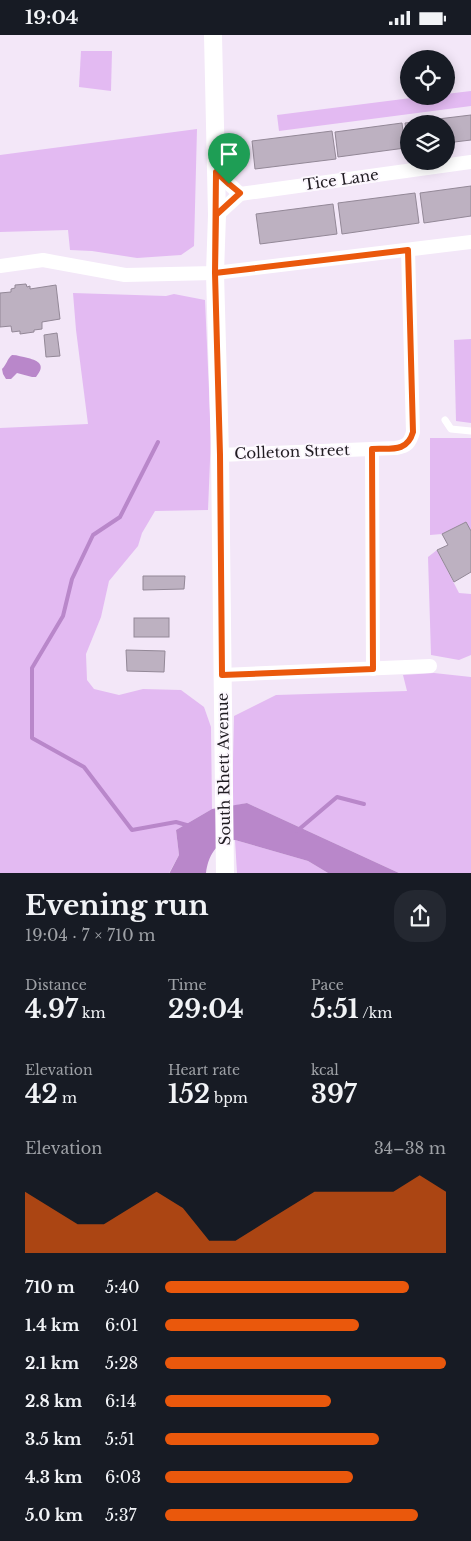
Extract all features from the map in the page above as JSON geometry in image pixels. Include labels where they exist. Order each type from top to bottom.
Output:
[{"type":"street","name":"South Rhett Avenue","points":[[213,35],[225,871]]},
{"type":"street","name":"Tice Lane","points":[[240,193],[471,162]]},
{"type":"street","points":[[216,172],[240,193],[216,215]]},
{"type":"street","points":[[0,266],[43,260],[125,275],[215,273],[471,242]]},
{"type":"street","name":"Colleton Street","points":[[220,455],[396,448],[405,446],[410,441],[413,432],[408,250]]},
{"type":"street","points":[[372,449],[373,669]]},
{"type":"street","points":[[222,675],[430,666]]},
{"type":"lane","points":[[445,420],[451,429],[471,431]]},
{"type":"shaded area","points":[[81,51],[112,51],[111,91],[79,87]]},
{"type":"shaded area","points":[[471,91],[471,106],[279,131],[277,115],[400,99],[400,105],[455,105],[455,93]]},
{"type":"shaded area","points":[[197,129],[194,246],[181,255],[137,258],[92,251],[70,250],[68,230],[0,232],[0,155]]},
{"type":"shaded area","points":[[73,293],[166,296],[174,294],[205,300],[211,436],[208,510],[155,511],[142,533],[138,546],[109,581],[101,617],[86,654],[87,680],[94,689],[119,695],[143,689],[181,690],[204,707],[211,727],[212,809],[176,830],[179,855],[169,873],[0,873],[0,428],[88,424]]},
{"type":"shaded area","points":[[471,339],[471,423],[456,421],[454,340]]},
{"type":"shaded area","points":[[12,355],[38,362],[41,369],[36,377],[17,373],[11,379],[6,379],[2,369]]},
{"type":"shaded area","points":[[430,438],[471,438],[471,531],[466,522],[442,534],[430,535]]},
{"type":"shaded area","points":[[437,550],[459,593],[471,594],[471,655],[459,660],[431,655],[428,557]]},
{"type":"shaded area","points":[[434,673],[471,677],[471,873],[399,873],[247,803],[232,806],[234,716],[276,695],[407,691],[403,675]]},
{"type":"shaded area","points":[[247,803],[399,873],[328,873],[308,861],[235,840],[218,846],[211,856],[206,873],[170,873],[179,855],[176,830],[212,809]]},
{"type":"shaded area","points":[[235,840],[308,861],[328,873],[237,873]]},
{"type":"building","points":[[471,115],[471,140],[455,142],[455,117]]},
{"type":"building","points":[[400,123],[400,149],[338,157],[335,132]]},
{"type":"building","points":[[332,131],[336,159],[255,169],[252,141]]},
{"type":"building","points":[[471,186],[471,216],[424,223],[420,193]]},
{"type":"building","points":[[415,193],[419,223],[342,234],[338,203]]},
{"type":"building","points":[[333,204],[337,234],[260,244],[256,214]]},
{"type":"building","points":[[26,284],[27,287],[30,286],[30,289],[56,285],[60,319],[42,322],[42,329],[20,334],[20,331],[12,332],[11,326],[0,327],[0,293],[11,292],[15,285]]},
{"type":"building","points":[[57,333],[60,356],[46,357],[44,335]]},
{"type":"building","points":[[466,522],[471,531],[471,572],[454,582],[437,550],[448,545],[442,534]]},
{"type":"building","points":[[143,576],[185,576],[184,589],[143,590]]},
{"type":"building","points":[[134,618],[169,618],[169,637],[134,637]]},
{"type":"building","points":[[126,650],[165,651],[164,672],[127,671]]},
{"type":"waterway","points":[[158,442],[120,517],[93,535],[72,579],[63,616],[32,668],[32,738],[84,767],[132,830],[176,822],[190,826]]},
{"type":"waterway","points":[[297,831],[337,797],[364,804]]},
{"type":"route","points":[[229,184],[216,172],[215,273],[408,250],[413,432],[410,441],[405,446],[372,449],[373,669],[222,675],[220,455],[215,273],[216,215],[240,193],[229,184]]}]
